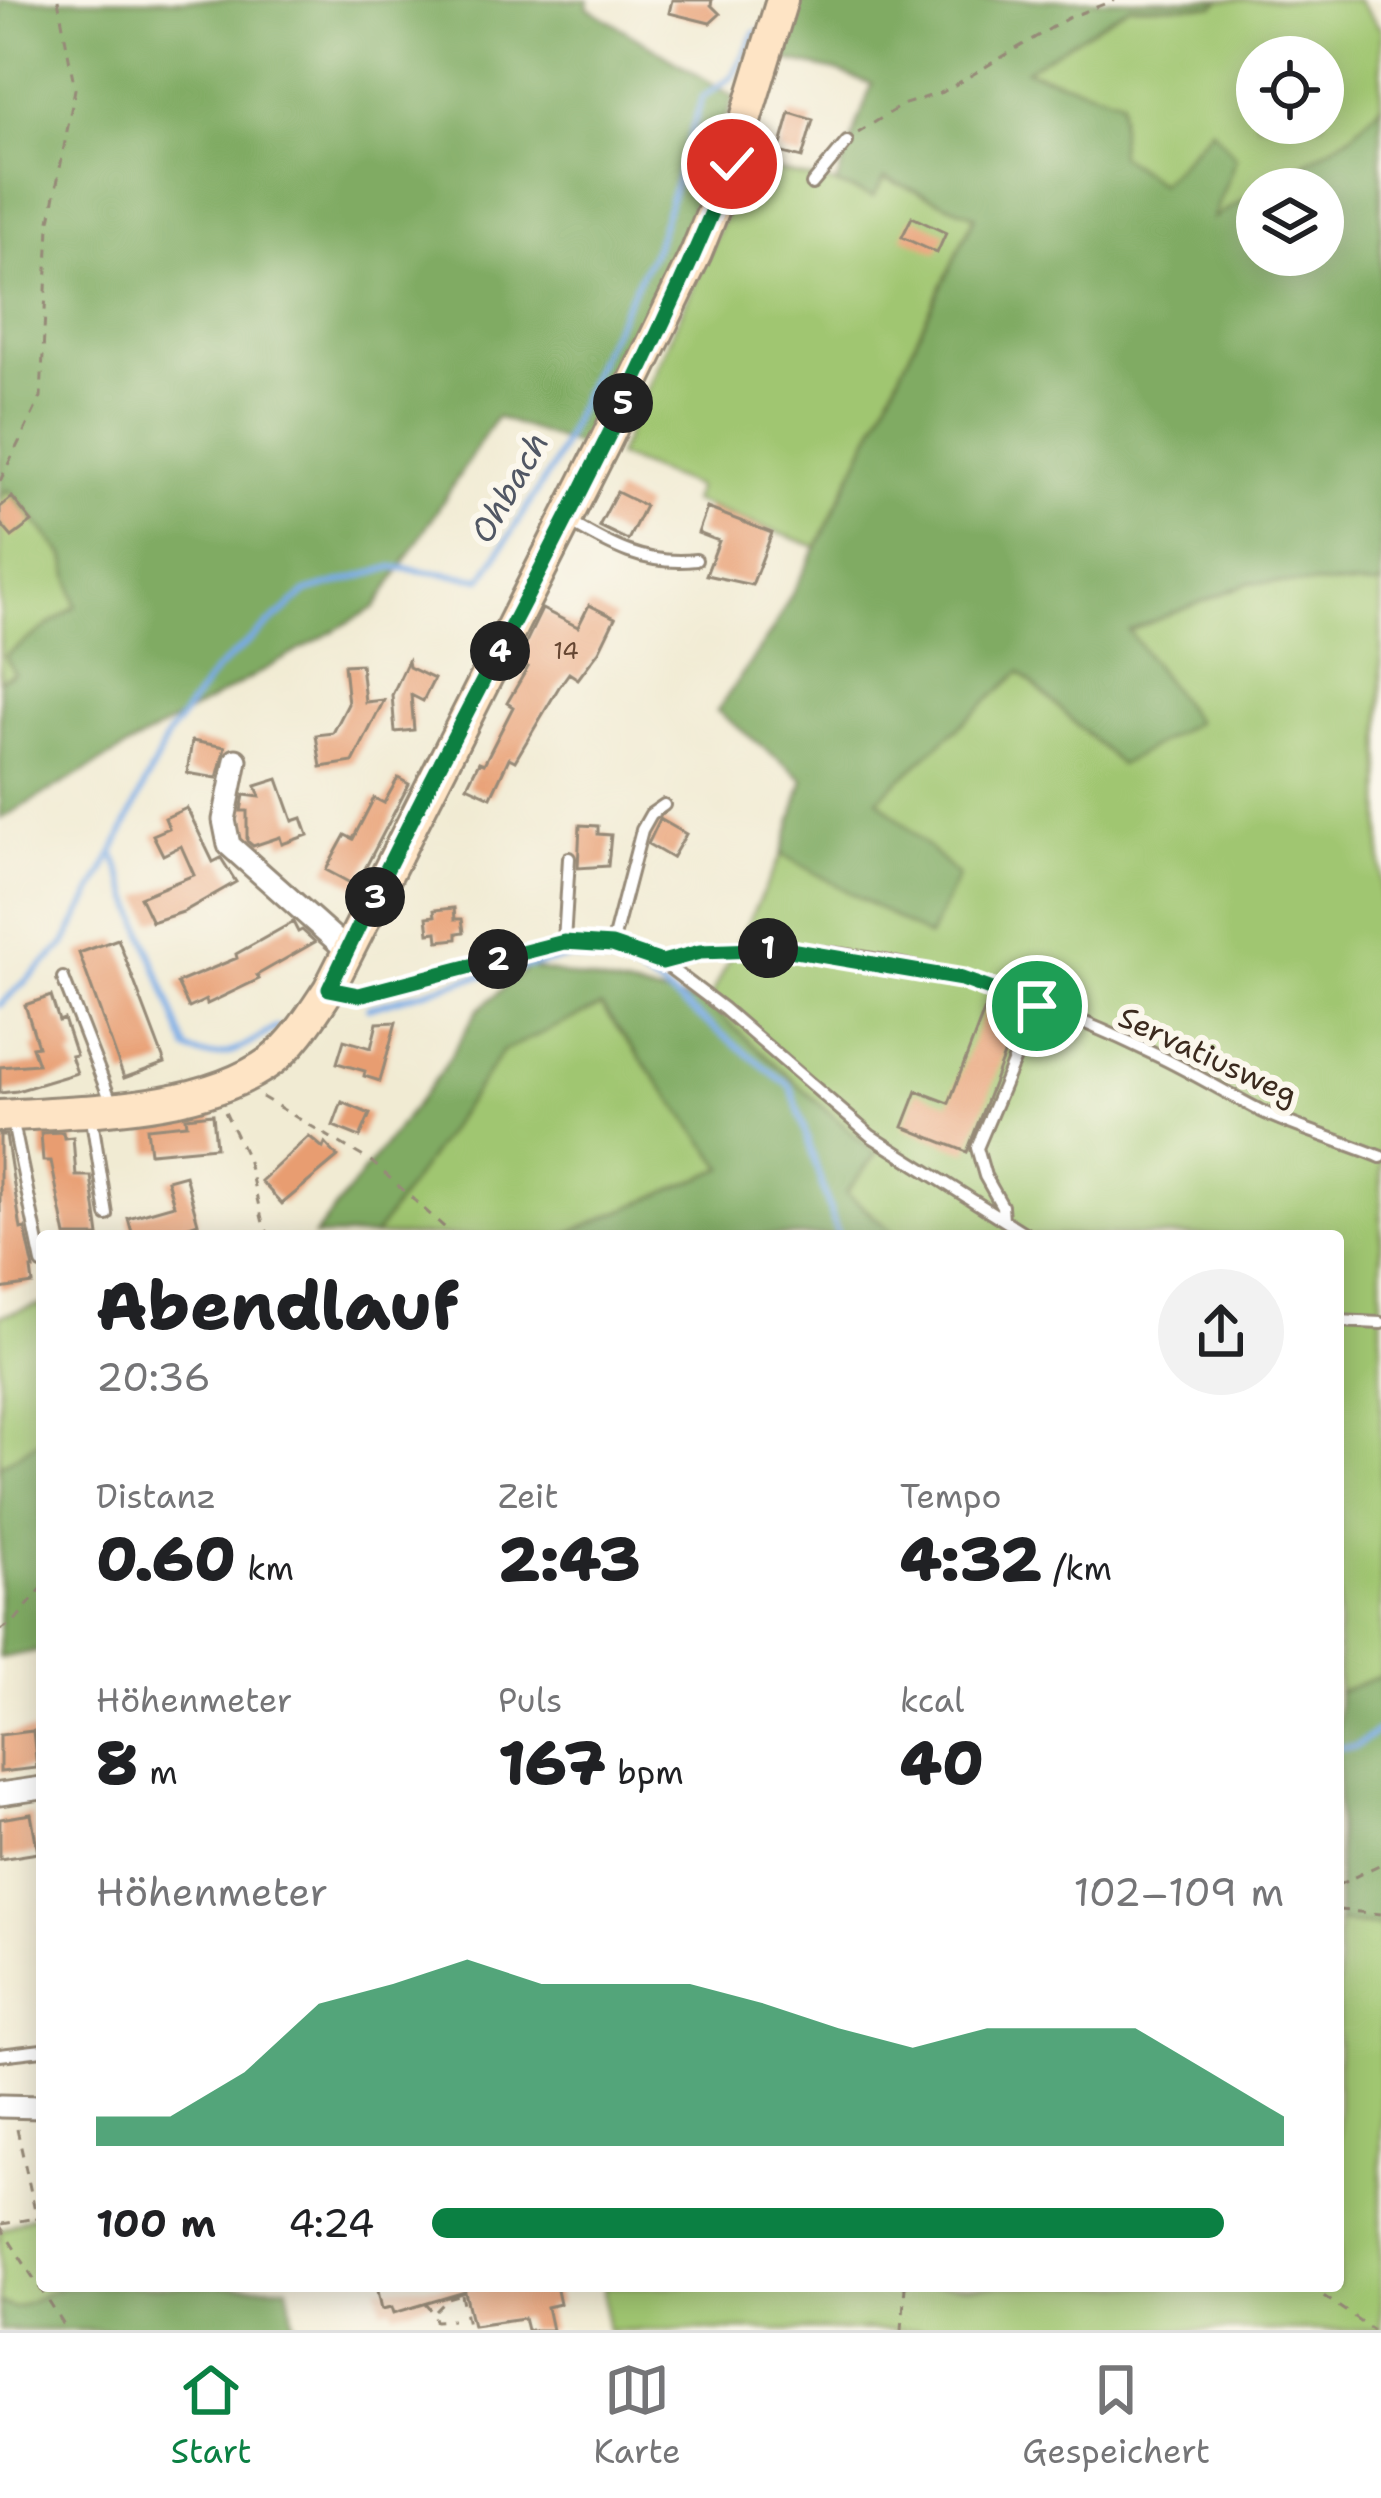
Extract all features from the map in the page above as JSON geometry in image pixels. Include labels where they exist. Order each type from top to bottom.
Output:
[{"type":"main road","points":[[6,1115],[102,1108],[214,1089],[272,1059],[308,1021],[329,989],[566,520],[696,253],[732,164],[782,0]]},
{"type":"street","points":[[236,760],[224,820],[229,845],[348,951]]},
{"type":"street","points":[[0,1794],[36,1789]]},
{"type":"lane","points":[[812,184],[847,142]]},
{"type":"lane","points":[[566,520],[634,556],[665,562],[696,560]]},
{"type":"lane","points":[[612,945],[642,830],[651,814],[664,806]]},
{"type":"lane","points":[[564,942],[569,858]]},
{"type":"lane","points":[[329,989],[359,995],[564,942],[612,945],[662,962],[871,1136],[1020,1230]]},
{"type":"lane","name":"Servatiusweg","points":[[662,962],[700,952],[784,949],[962,979],[1153,1053],[1263,1112],[1381,1156]]},
{"type":"lane","points":[[62,978],[102,1108],[106,1215]]},
{"type":"lane","points":[[1003,1219],[977,1148],[1037,1006]]},
{"type":"lane","points":[[6,1115],[36,1238]]},
{"type":"lane","points":[[1344,1321],[1381,1323]]},
{"type":"lane","points":[[0,2055],[36,2051]]},
{"type":"path","points":[[0,481],[41,397],[50,226],[75,89],[58,0]]},
{"type":"path","points":[[847,142],[874,120],[943,92],[1068,18],[1115,0]]},
{"type":"path","points":[[214,1089],[247,1158],[266,1230]]},
{"type":"path","points":[[262,1097],[372,1162],[447,1230]]},
{"type":"path","points":[[0,1630],[14,1623],[36,1596]]},
{"type":"path","points":[[1344,1882],[1381,1864]]},
{"type":"path","points":[[1344,1911],[1381,1914]]},
{"type":"path","points":[[7,2108],[36,2209]]},
{"type":"path","points":[[36,2219],[0,2225],[36,2281]]},
{"type":"path","points":[[43,2292],[67,2330]]},
{"type":"path","points":[[902,2330],[905,2292]]},
{"type":"path","points":[[1318,2292],[1373,2330]]},
{"type":"path","points":[[434,2313],[448,2299],[462,2294],[468,2325]]},
{"type":"path","points":[[424,2303],[439,2322],[453,2320]]},
{"type":"green space","points":[[0,0],[589,0],[587,7],[734,97],[668,273],[582,447],[496,417],[376,607],[0,819],[0,680],[14,673],[5,656],[76,606],[65,556],[8,489],[0,498]]},
{"type":"green space","points":[[795,0],[1221,0],[1214,6],[1130,6],[1026,70],[1121,100],[1119,155],[1160,184],[1212,129],[1236,158],[1213,218],[1236,204],[1236,276],[1344,276],[1344,168],[1297,168],[1344,144],[1381,105],[1381,586],[1251,582],[1129,631],[1196,722],[1120,765],[1020,672],[878,799],[958,876],[929,937],[782,854],[804,779],[717,711],[772,631],[817,547],[975,216],[885,178],[873,197],[836,184],[872,84],[777,58]]},
{"type":"green space","points":[[1221,0],[1358,0],[1381,29],[1381,105],[1344,139],[1344,36],[1236,36],[1236,144],[1336,144],[1296,168],[1236,168],[1236,204],[1212,219],[1211,129],[1160,184],[1119,155],[1024,70],[1130,6],[1214,6]]},
{"type":"green space","points":[[748,165],[873,197],[885,178],[975,215],[817,547],[692,501],[697,487],[617,456]]},
{"type":"green space","points":[[8,488],[65,556],[76,606],[6,655],[14,673],[0,680],[0,498]]},
{"type":"green space","points":[[1251,582],[1381,586],[1381,1676],[1344,1690],[1344,1230],[890,1230],[846,1193],[876,1154],[707,1004],[782,854],[928,936],[957,876],[878,799],[1020,671]]},
{"type":"green space","points":[[528,967],[707,1004],[876,1154],[846,1193],[890,1230],[575,1230],[724,1168],[601,1006],[503,1051],[378,1230],[319,1230],[441,1072],[478,1010]]},
{"type":"green space","points":[[601,1006],[725,1168],[575,1230],[378,1230],[503,1051]]},
{"type":"green space","points":[[36,1306],[36,1443],[0,1466],[0,1316]]},
{"type":"green space","points":[[36,1443],[36,1651],[0,1658],[0,1466]]},
{"type":"green space","points":[[1381,1676],[1381,1926],[1344,1923],[1344,1690]]},
{"type":"green space","points":[[1344,1923],[1381,1926],[1381,2330],[607,2330],[604,2292],[1344,2292]]},
{"type":"green space","points":[[36,2215],[36,2292],[52,2292],[14,2309],[0,2303],[0,2230]]},
{"type":"green space","points":[[51,2292],[289,2292],[295,2330],[0,2330],[0,2303],[14,2308]]},
{"type":"building","points":[[672,0],[712,0],[720,14],[710,23],[669,13]]},
{"type":"building","points":[[790,113],[813,120],[802,158],[779,152]]},
{"type":"building","points":[[912,217],[946,233],[937,253],[902,237]]},
{"type":"building","points":[[617,492],[645,506],[628,540],[599,526]]},
{"type":"building","points":[[12,497],[32,522],[12,537],[0,523],[0,507]]},
{"type":"building","points":[[707,508],[772,533],[752,585],[706,575],[719,541],[698,533]]},
{"type":"building","points":[[589,605],[615,618],[599,651],[578,679],[569,673],[515,761],[509,758],[491,797],[467,786],[479,762],[484,764],[513,707],[507,703],[528,667],[517,661],[542,609],[578,627]]},
{"type":"building","points":[[408,661],[409,667],[434,679],[423,701],[411,695],[414,730],[395,732],[392,695]]},
{"type":"building","points":[[361,664],[365,702],[384,700],[353,762],[321,767],[316,735],[333,733],[348,704],[344,665]]},
{"type":"building","points":[[192,741],[225,747],[217,778],[187,773]]},
{"type":"building","points":[[398,778],[409,784],[356,886],[326,870],[345,835],[353,839],[374,798],[384,803]]},
{"type":"building","points":[[278,779],[293,821],[302,818],[308,835],[282,844],[280,837],[253,846],[247,841],[247,811],[241,811],[244,795],[260,797],[256,786]]},
{"type":"building","points":[[187,808],[213,862],[221,858],[236,882],[183,912],[152,922],[140,897],[194,875],[181,846],[163,855],[153,835],[169,828],[165,818]]},
{"type":"building","points":[[660,819],[686,834],[672,858],[648,844]]},
{"type":"building","points":[[580,825],[598,826],[598,834],[611,835],[608,866],[578,868]]},
{"type":"building","points":[[454,908],[464,932],[457,933],[457,939],[438,941],[437,932],[429,933],[427,917],[435,916],[434,910]]},
{"type":"building","points":[[293,922],[298,932],[302,930],[315,942],[257,975],[259,979],[189,1008],[177,983],[237,958],[236,954]]},
{"type":"building","points":[[118,939],[165,1063],[124,1078],[79,953]]},
{"type":"building","points":[[51,996],[59,1021],[64,1019],[77,1073],[0,1093],[0,1067],[38,1064],[32,1047],[38,1046],[25,1005]]},
{"type":"building","points":[[986,1006],[1018,1018],[967,1152],[903,1127],[917,1091],[949,1103]]},
{"type":"building","points":[[396,1022],[380,1081],[337,1063],[344,1040],[371,1048],[377,1023]]},
{"type":"building","points":[[342,1102],[370,1114],[360,1137],[333,1126]]},
{"type":"building","points":[[213,1114],[216,1147],[150,1153],[147,1128],[187,1124],[186,1117]]},
{"type":"building","points":[[63,1132],[64,1138],[73,1137],[76,1176],[91,1176],[98,1230],[65,1230],[51,1161],[43,1161],[41,1133]]},
{"type":"building","points":[[0,1135],[6,1135],[21,1229],[25,1228],[34,1269],[33,1284],[0,1289]]},
{"type":"building","points":[[309,1136],[323,1148],[325,1143],[338,1157],[282,1204],[261,1181]]},
{"type":"building","points":[[185,1175],[198,1223],[178,1230],[131,1230],[128,1218],[174,1205],[167,1180]]},
{"type":"building","points":[[33,1731],[36,1768],[0,1772],[0,1735]]},
{"type":"building","points":[[31,1814],[36,1853],[0,1859],[0,1819]]},
{"type":"building","points":[[378,2292],[465,2292],[394,2313],[392,2307],[382,2309]]},
{"type":"building","points":[[465,2292],[557,2292],[560,2304],[547,2307],[552,2330],[527,2330],[524,2318],[473,2325]]},
{"type":"waterway","name":"Ohbach","points":[[0,1005],[64,945],[167,737],[216,670],[306,592],[393,567],[482,579],[554,464],[602,351],[655,248],[702,98],[733,76],[755,33],[763,30]]},
{"type":"waterway","points":[[114,854],[187,1050],[223,1054],[277,1027]]},
{"type":"waterway","points":[[368,1008],[467,979],[570,957],[624,965],[659,986],[791,1087],[836,1230]]},
{"type":"waterway","points":[[1344,1747],[1355,1747],[1381,1729]]},
{"type":"route","points":[[732,164],[696,253],[604,444],[329,989],[359,995],[564,942],[612,945],[662,962],[700,952],[784,949],[916,968],[1037,1006]]}]
